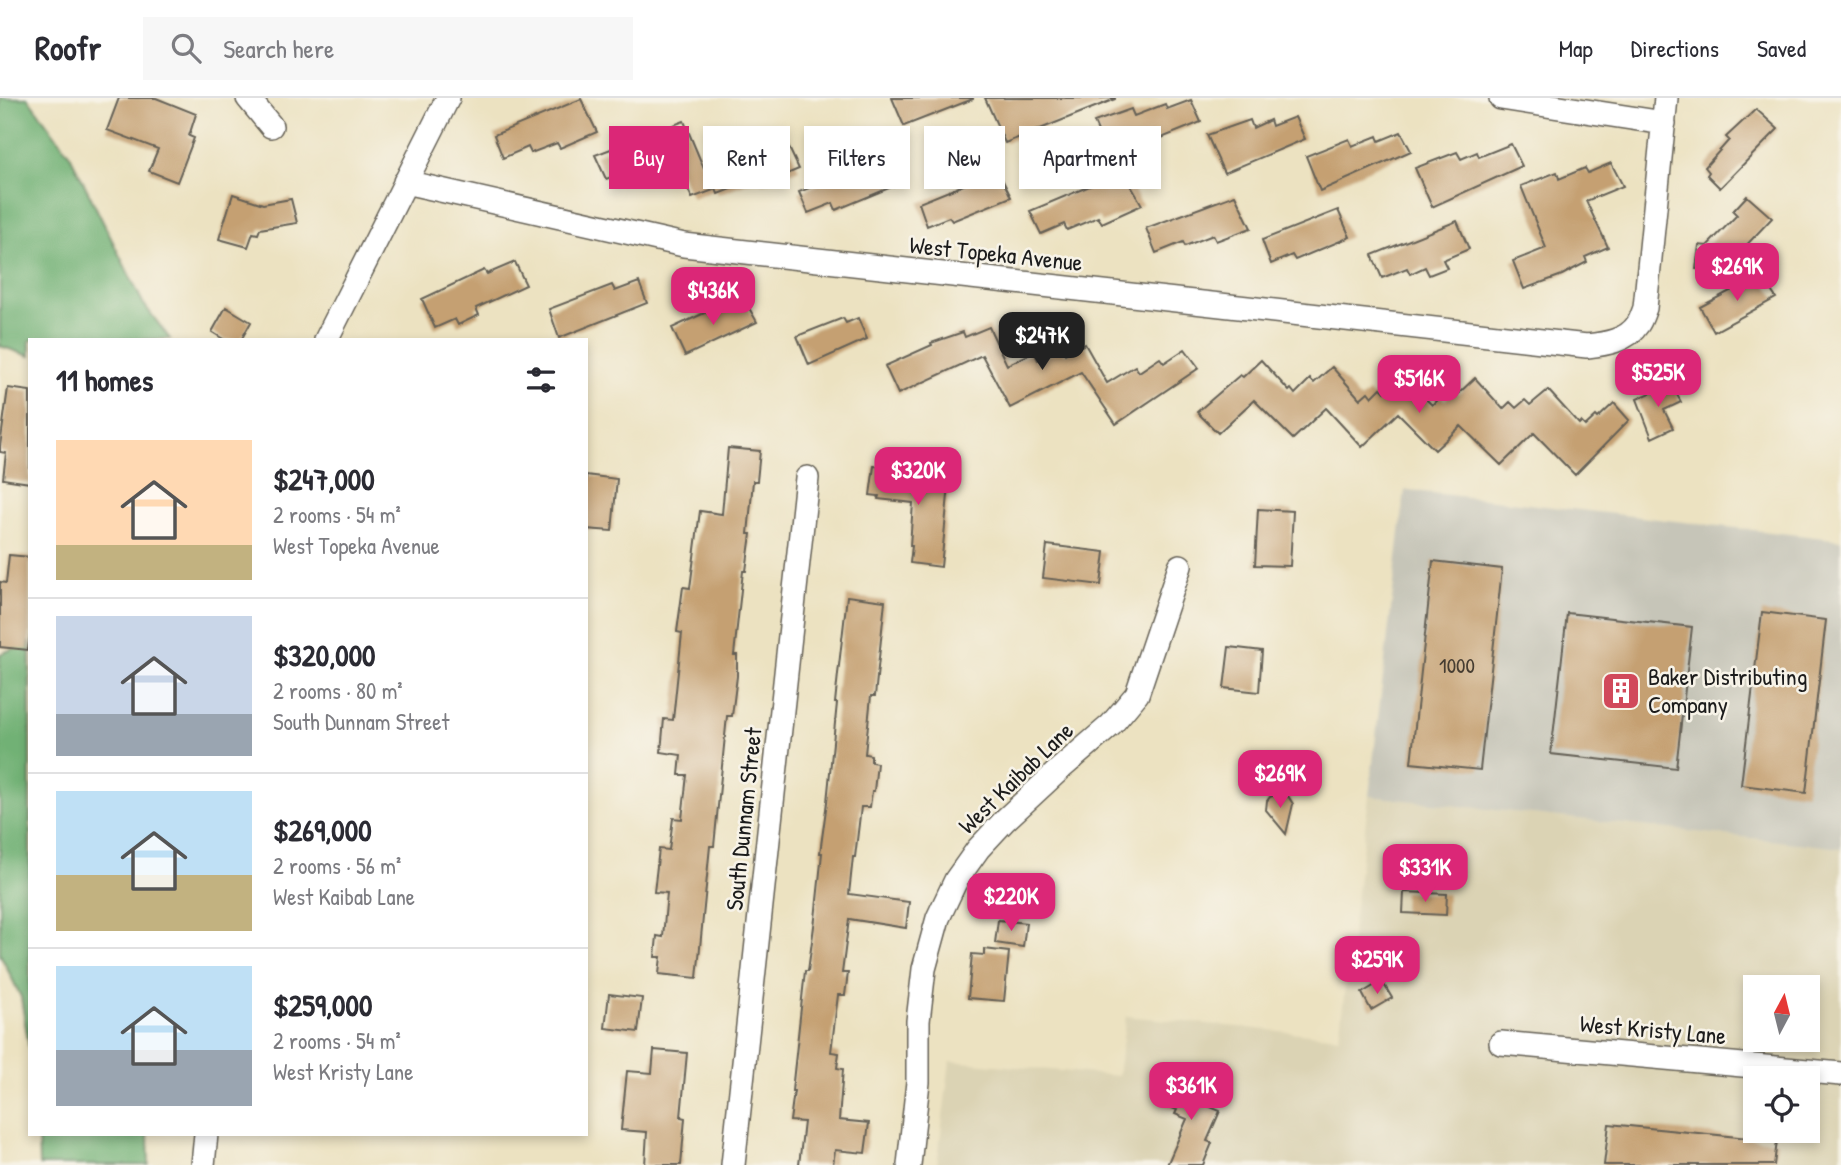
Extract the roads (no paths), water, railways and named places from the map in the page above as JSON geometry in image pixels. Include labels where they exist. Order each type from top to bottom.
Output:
[{"type":"street","points":[[248,98],[271,126]]},
{"type":"street","points":[[327,338],[449,98]]},
{"type":"street","points":[[1501,98],[1664,123]]},
{"type":"street","name":"West Topeka Avenue","points":[[405,182],[684,245],[1587,346],[1606,344],[1625,337],[1639,324],[1645,308],[1666,98]]},
{"type":"street","name":"South Dunnam Street","points":[[733,1165],[807,478]]},
{"type":"street","name":"West Kaibab Lane","points":[[909,1165],[918,1082],[918,1021],[925,969],[938,918],[956,880],[978,849],[1051,777],[1111,725],[1138,694],[1180,566]]},
{"type":"street","name":"West Kristy Lane","points":[[1501,1042],[1841,1074]]},
{"type":"street","points":[[203,1165],[206,1136]]},
{"type":"place","name":"Baker Distributing Company","points":[[1621,691]]}]
